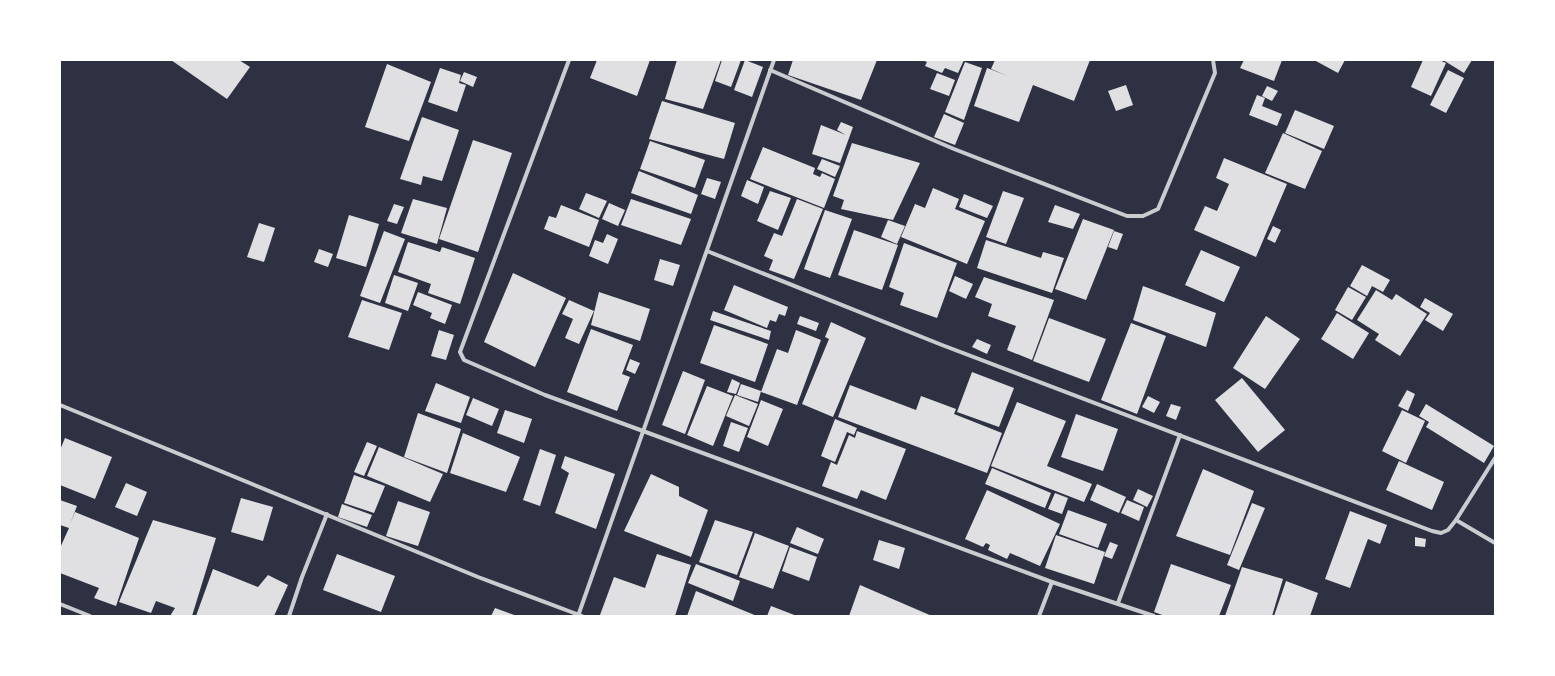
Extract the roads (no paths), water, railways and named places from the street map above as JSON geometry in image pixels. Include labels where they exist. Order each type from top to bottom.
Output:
[{"type":"street","points":[[570,60],[460,352],[464,360],[545,395],[642,431],[1052,582],[1154,616]]},
{"type":"street","points":[[60,405],[478,577],[579,616],[642,431],[774,60]]},
{"type":"street","points":[[770,70],[954,149],[1128,216],[1143,216],[1158,209],[1215,73],[1213,60]]},
{"type":"street","points":[[707,251],[942,345],[1432,531],[1441,533],[1448,530],[1456,520],[1495,458]]},
{"type":"street","points":[[1118,603],[1180,435]]},
{"type":"street","points":[[289,616],[302,577],[327,514]]},
{"type":"street","points":[[1456,520],[1495,543]]},
{"type":"street","points":[[1039,616],[1052,582]]},
{"type":"street","points":[[60,604],[90,616]]}]
